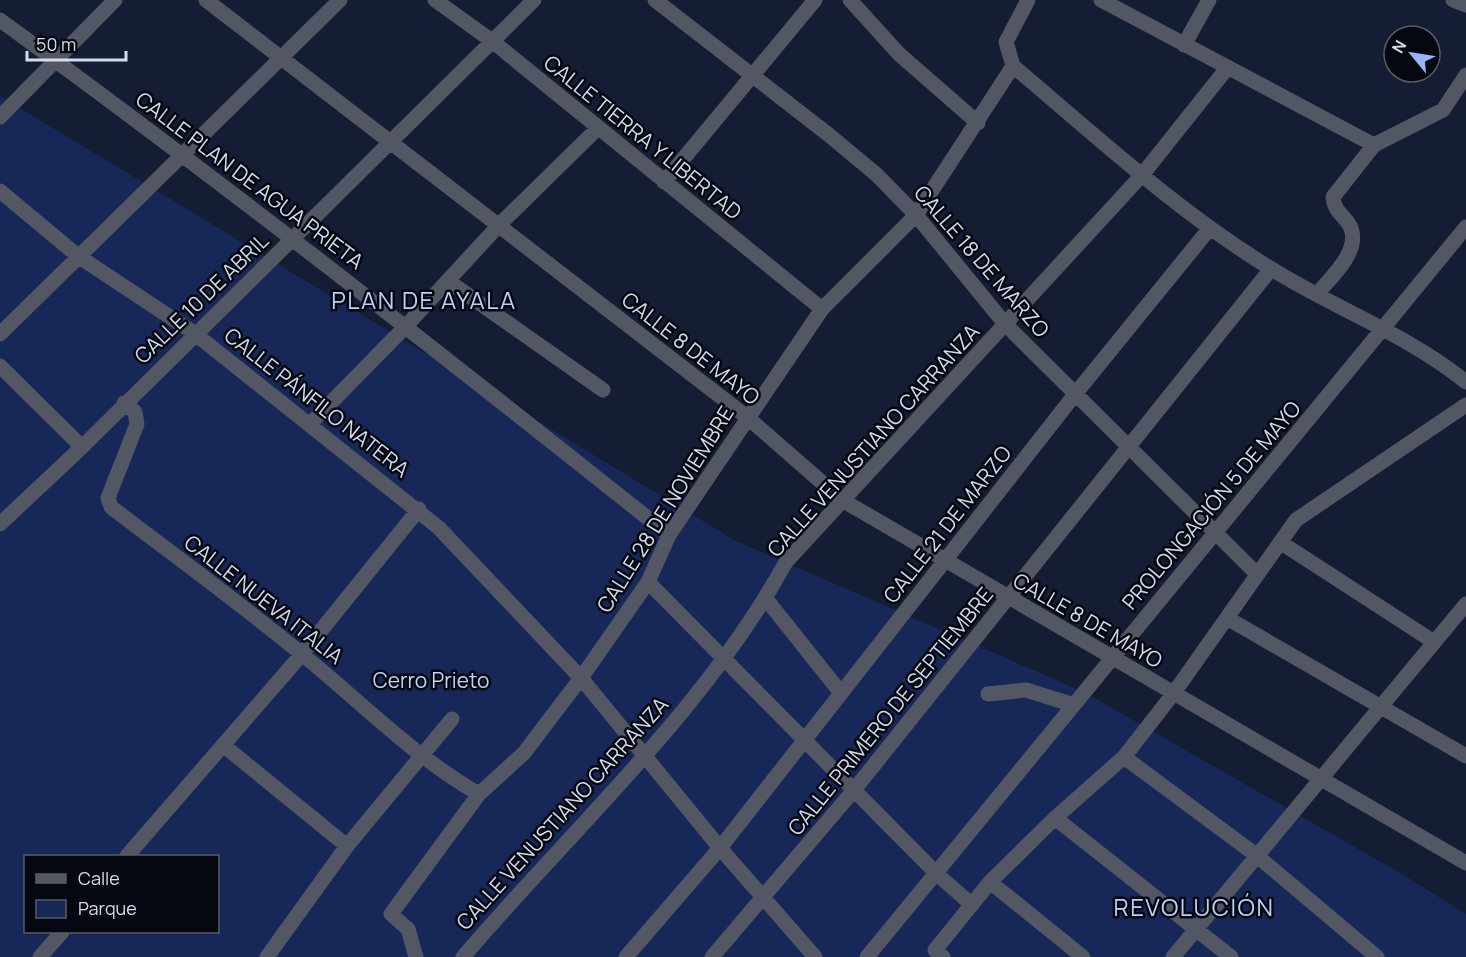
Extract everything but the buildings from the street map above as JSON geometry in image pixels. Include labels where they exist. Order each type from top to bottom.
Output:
[{"type":"street","points":[[0,117],[115,0]]},
{"type":"street","name":"CALLE 8 DE MAYO","points":[[206,0],[747,417],[842,500],[1466,863]]},
{"type":"street","points":[[0,334],[340,0]]},
{"type":"street","name":"CALLE TIERRA Y LIBERTAD","points":[[435,0],[492,41],[822,309]]},
{"type":"street","name":"CALLE 10 DE ABRIL","points":[[0,524],[82,447],[534,0]]},
{"type":"street","name":"CALLE 18 DE MARZO","points":[[656,0],[877,175],[916,215],[1006,325],[1213,533],[1257,574]]},
{"type":"street","points":[[664,182],[815,0]]},
{"type":"street","points":[[850,0],[899,54],[978,123]]},
{"type":"street","points":[[1028,0],[1006,42],[1013,66],[1142,175],[1210,228],[1271,269],[1318,293],[1466,382]]},
{"type":"street","points":[[1101,0],[1374,145]]},
{"type":"street","points":[[1184,45],[1209,0]]},
{"type":"street","points":[[1453,0],[1466,5]]},
{"type":"street","name":"CALLE PLAN DE AGUA PRIETA","points":[[0,20],[184,155],[292,238],[669,535]]},
{"type":"street","name":"CALLE 28 DE NOVIEMBRE","points":[[416,957],[408,929],[391,914],[479,794],[524,753],[581,678],[648,582],[669,535],[822,309],[916,215],[1013,66]]},
{"type":"street","name":"CALLE VENUSTIANO CARRANZA","points":[[463,957],[645,755],[724,658],[766,598],[786,561],[1142,175],[1228,67]]},
{"type":"street","points":[[1318,293],[1348,255],[1353,242],[1351,228],[1335,209],[1333,196],[1374,145],[1443,110],[1466,75]]},
{"type":"street","points":[[310,424],[406,326],[499,225],[598,128]]},
{"type":"street","name":"CALLE PÁNFILO NATERA","points":[[0,191],[78,256],[195,333],[419,509],[581,678],[720,848],[815,957]]},
{"type":"street","name":"PROLONGACIÓN 5 DE MAYO","points":[[867,957],[1466,226]]},
{"type":"street","name":"CALLE 21 DE MARZO","points":[[626,957],[720,848],[944,560],[1210,228]]},
{"type":"street","name":"CALLE PRIMERO DE SEPTIEMBRE","points":[[712,957],[765,898],[854,790],[1271,269]]},
{"type":"street","points":[[448,280],[603,390]]},
{"type":"street","points":[[0,366],[82,447]]},
{"type":"street","name":"CALLE NUEVA ITALIA","points":[[124,403],[135,412],[137,424],[108,498],[109,503],[302,654],[420,755],[454,780],[479,794]]},
{"type":"street","points":[[939,954],[972,904],[990,882],[1055,818],[1124,757],[1173,694],[1296,520],[1466,405]]},
{"type":"street","points":[[128,855],[302,654],[419,509]]},
{"type":"street","points":[[1280,542],[1434,642]]},
{"type":"street","points":[[648,582],[937,874],[972,904]]},
{"type":"street","points":[[766,598],[841,693]]},
{"type":"street","points":[[1173,957],[1466,604]]},
{"type":"street","points":[[1227,618],[1382,705],[1466,756]]},
{"type":"street","points":[[988,694],[1026,690],[1074,705]]},
{"type":"street","points":[[267,957],[310,901],[347,846],[452,719]]},
{"type":"street","points":[[223,745],[347,846]]},
{"type":"street","points":[[1124,757],[1256,855],[1377,957]]},
{"type":"street","points":[[1055,818],[1231,957]]},
{"type":"street","points":[[990,882],[1083,957]]},
{"type":"street","points":[[40,957],[61,933]]},
{"type":"green space","name":"Cerro Prieto","points":[[0,96],[736,541],[1084,692],[1402,874],[1466,914],[1466,957],[0,957]]},
{"type":"district","name":"PLAN DE AYALA","points":[[424,299]]},
{"type":"district","name":"REVOLUCIÓN","points":[[1194,906]]}]
